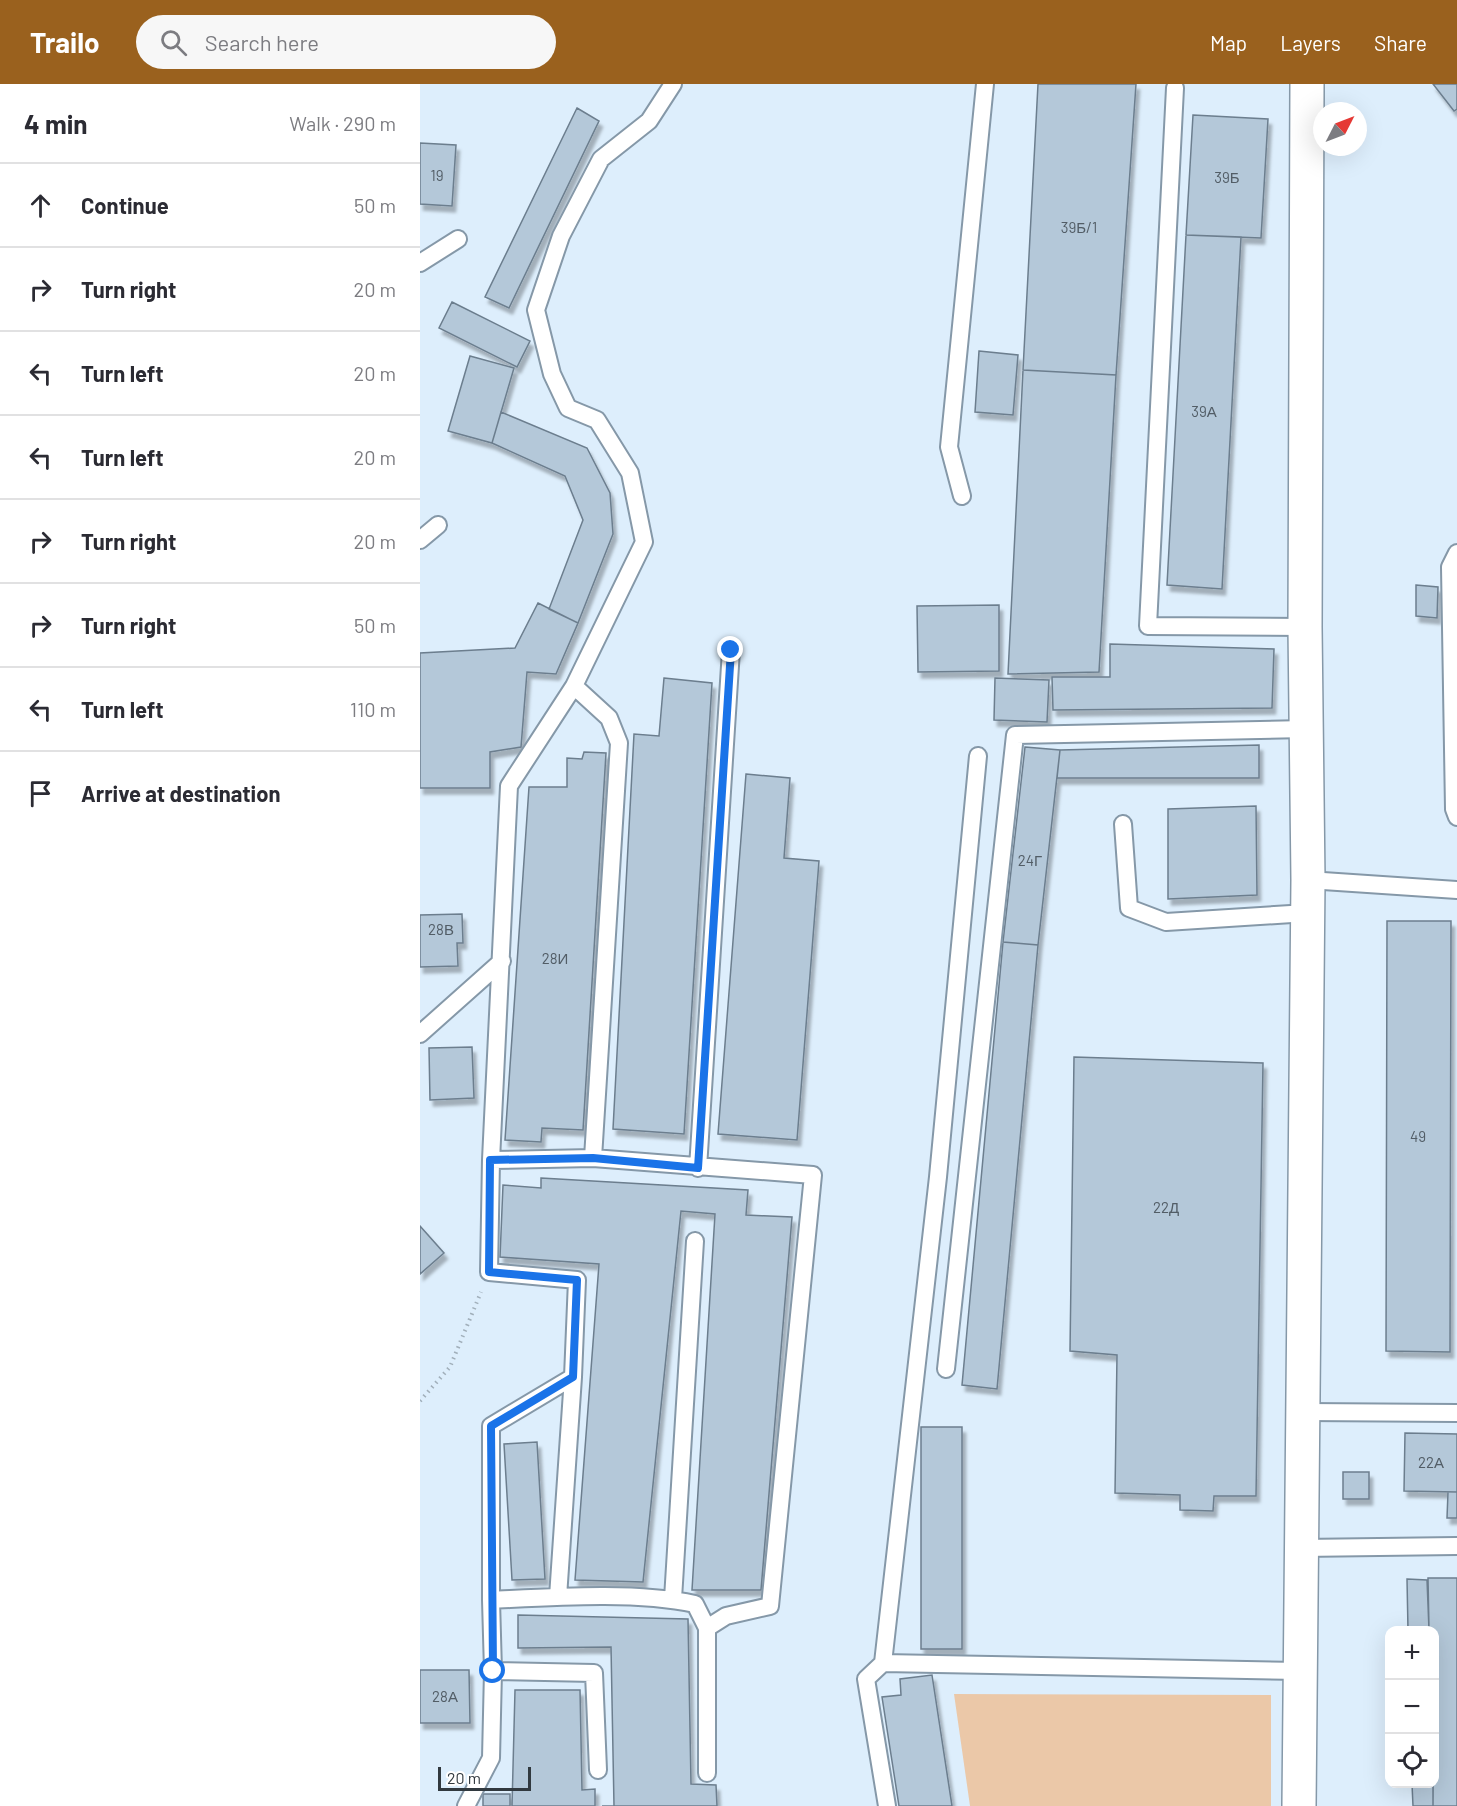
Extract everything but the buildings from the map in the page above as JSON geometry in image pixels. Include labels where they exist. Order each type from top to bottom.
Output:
[{"type":"street","points":[[1299,1806],[1308,880],[1305,627],[1307,84]]},
{"type":"lane","points":[[558,1597],[573,1377],[577,1280],[489,1272],[490,1160],[502,961],[509,786],[574,686],[644,542],[630,473],[597,420],[568,408],[552,374],[536,309],[561,236],[601,159],[649,121],[673,84]]},
{"type":"lane","points":[[962,496],[949,447],[986,84]]},
{"type":"lane","points":[[1175,88],[1148,626],[1305,627]]},
{"type":"lane","points":[[420,262],[458,239]]},
{"type":"lane","points":[[420,540],[438,525]]},
{"type":"lane","points":[[1457,553],[1450,567],[1454,809],[1457,817]]},
{"type":"lane","points":[[698,1168],[731,650]]},
{"type":"lane","points":[[574,686],[609,718],[619,743],[593,1158]]},
{"type":"lane","points":[[946,1369],[1015,735],[1306,729]]},
{"type":"lane","points":[[886,1806],[866,1679],[882,1663],[935,1200],[978,756]]},
{"type":"lane","points":[[1123,824],[1129,908],[1166,922],[1307,913]]},
{"type":"lane","points":[[1308,880],[1457,890]]},
{"type":"lane","points":[[420,1034],[502,961]]},
{"type":"lane","points":[[490,1160],[593,1158],[698,1168],[813,1175],[770,1606],[726,1616],[707,1628]]},
{"type":"lane","points":[[673,1599],[695,1241]]},
{"type":"lane","points":[[466,1806],[491,1758],[493,1671],[491,1426],[573,1377]]},
{"type":"lane","points":[[1304,1412],[1457,1413]]},
{"type":"lane","points":[[1301,1548],[1457,1546]]},
{"type":"lane","points":[[491,1600],[558,1597],[673,1599],[695,1604],[707,1628],[707,1773]]},
{"type":"lane","points":[[882,1663],[1300,1671]]},
{"type":"lane","points":[[493,1671],[594,1673],[598,1770]]},
{"type":"path","points":[[420,1401],[450,1367],[489,1272]]},
{"type":"shaded area","points":[[954,1694],[1271,1695],[1271,1806],[970,1806]]},
{"type":"route","points":[[493,1671],[491,1426],[573,1377],[577,1280],[489,1272],[490,1160],[593,1158],[698,1168],[731,650]]}]
